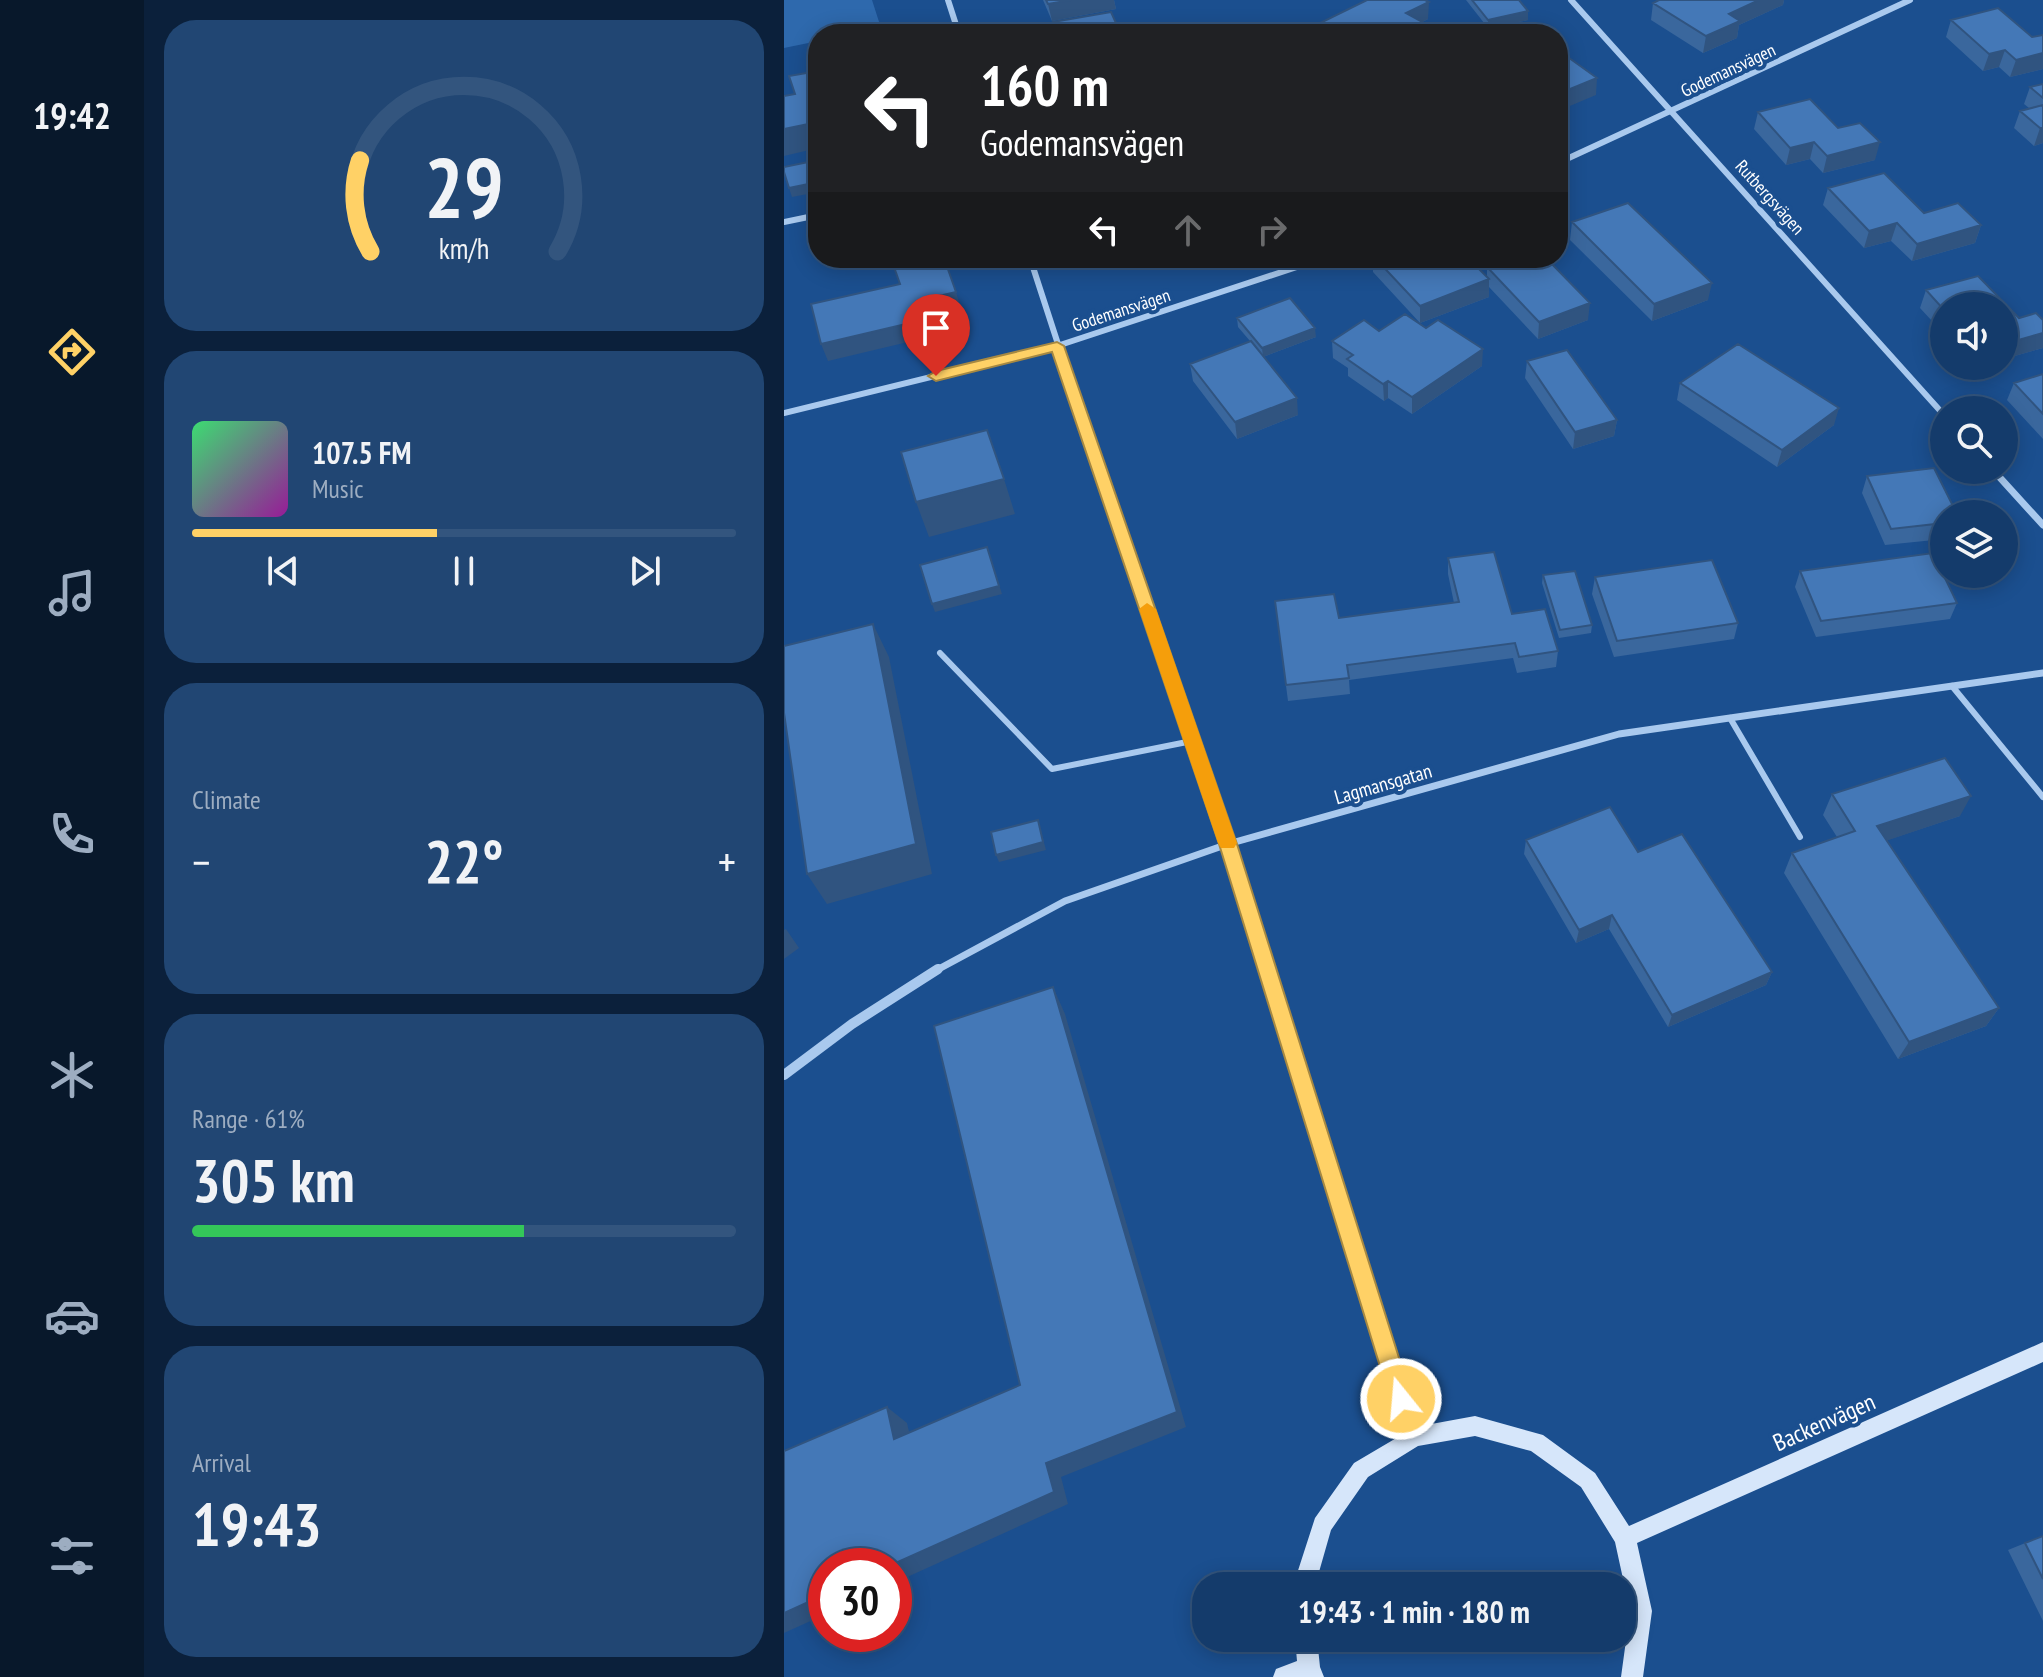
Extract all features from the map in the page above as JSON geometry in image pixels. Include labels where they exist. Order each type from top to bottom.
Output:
[{"type":"street","points":[[948,0],[956,24]]},
{"type":"street","name":"Rutbergsvägen","points":[[1571,0],[1930,399]]},
{"type":"street","name":"Godemansvägen","points":[[1568,159],[1910,0]]},
{"type":"street","points":[[784,222],[808,217]]},
{"type":"street","points":[[1033,268],[1228,844],[1415,1437]]},
{"type":"street","name":"Godemansvägen","points":[[784,413],[1057,346],[1294,268]]},
{"type":"street","points":[[2006,484],[2043,525]]},
{"type":"street","name":"Lagmansgatan","points":[[784,1075],[852,1024],[957,956],[1065,901],[1228,844],[1619,734],[2043,673]]},
{"type":"street","name":"Backenvägen","points":[[1625,1538],[2043,1352]]},
{"type":"street","points":[[1308,1572],[1322,1525],[1361,1470],[1415,1437],[1475,1426],[1536,1442],[1588,1480],[1625,1538],[1641,1611],[1632,1677]]},
{"type":"street","points":[[1284,1677],[1311,1672],[1308,1652]]},
{"type":"lane","points":[[940,653],[1052,769],[1192,741]]},
{"type":"lane","points":[[1952,686],[2043,797]]},
{"type":"lane","points":[[1730,718],[1800,837]]},
{"type":"shaded area","points":[[784,0],[872,0],[880,24],[808,24],[808,43],[784,48]]},
{"type":"building","points":[[1046,0],[1071,0],[1048,4]]},
{"type":"building","points":[[1367,0],[1429,2],[1406,13],[1422,24],[1318,24]]},
{"type":"building","points":[[1472,0],[1519,0],[1528,11],[1488,20]]},
{"type":"building","points":[[1659,0],[1759,0],[1729,14],[1740,21],[1706,36],[1653,3]]},
{"type":"building","points":[[1998,8],[2032,37],[2043,35],[2043,53],[2016,60],[2005,50],[1989,54],[1951,20]]},
{"type":"building","points":[[1111,12],[1116,24],[1054,24]]},
{"type":"building","points":[[1568,57],[1597,78],[1568,90]]},
{"type":"building","points":[[808,73],[808,124],[784,129],[784,96],[795,94],[789,76]]},
{"type":"building","points":[[2043,84],[2043,98],[2030,87]]},
{"type":"building","points":[[1810,99],[1838,128],[1860,123],[1880,142],[1827,156],[1814,142],[1790,148],[1758,112]]},
{"type":"building","points":[[2043,105],[2043,128],[2020,111]]},
{"type":"building","points":[[808,162],[808,184],[789,188],[784,167]]},
{"type":"building","points":[[1884,173],[1924,213],[1958,203],[1981,225],[1917,244],[1897,223],[1869,231],[1828,188]]},
{"type":"building","points":[[1628,203],[1712,283],[1654,304],[1572,222]]},
{"type":"building","points":[[894,268],[948,268],[956,292],[917,301],[923,320],[821,344],[811,304],[900,284]]},
{"type":"building","points":[[1384,268],[1478,268],[1489,279],[1420,306]]},
{"type":"building","points":[[1488,268],[1556,268],[1590,303],[1539,322]]},
{"type":"building","points":[[1978,276],[1994,292],[1930,292],[1930,294],[1926,290]]},
{"type":"building","points":[[1290,298],[1315,328],[1262,348],[1237,318]]},
{"type":"building","points":[[2036,313],[2043,320],[2043,333],[2018,340],[2018,317]]},
{"type":"building","points":[[1405,314],[1426,328],[1438,320],[1483,349],[1412,397],[1388,381],[1383,384],[1347,359],[1353,355],[1332,341],[1364,320],[1379,331]]},
{"type":"building","points":[[1251,341],[1297,398],[1235,422],[1190,364]]},
{"type":"building","points":[[1738,344],[1839,408],[1782,450],[1680,383]]},
{"type":"building","points":[[1567,350],[1617,420],[1575,432],[1527,361]]},
{"type":"building","points":[[2043,374],[2043,414],[2014,383]]},
{"type":"building","points":[[987,430],[1004,479],[916,502],[901,452]]},
{"type":"building","points":[[1930,468],[1930,484],[1942,484],[1950,500],[1930,500],[1930,525],[1891,529],[1867,476]]},
{"type":"building","points":[[987,547],[999,586],[932,604],[920,565]]},
{"type":"building","points":[[1494,552],[1512,614],[1545,609],[1558,651],[1519,657],[1515,643],[1347,665],[1349,678],[1286,685],[1275,601],[1334,594],[1339,618],[1459,602],[1448,558]]},
{"type":"building","points":[[1930,553],[1930,588],[1950,588],[1957,603],[1821,621],[1800,571]]},
{"type":"building","points":[[1712,560],[1738,623],[1617,641],[1595,577]]},
{"type":"building","points":[[1575,571],[1592,625],[1560,630],[1543,575]]},
{"type":"building","points":[[873,624],[916,844],[807,874],[784,713],[784,646]]},
{"type":"building","points":[[1945,758],[1971,796],[1877,826],[1999,1008],[1909,1042],[1792,853],[1855,831],[1832,794]]},
{"type":"building","points":[[1610,807],[1638,852],[1682,834],[1772,972],[1672,1015],[1612,915],[1579,930],[1526,840]]},
{"type":"building","points":[[1038,820],[1043,842],[996,855],[991,832]]},
{"type":"building","points":[[1053,987],[1177,1412],[1046,1463],[1054,1492],[912,1556],[912,1548],[808,1548],[808,1602],[784,1613],[784,1451],[887,1407],[894,1439],[1020,1385],[934,1026]]},
{"type":"building","points":[[2043,1536],[2043,1579],[2025,1543]]},
{"type":"slow traffic","points":[[1147,609],[1227,843]]},
{"type":"route","points":[[936,376],[1057,346],[1228,844],[1401,1399]]}]
